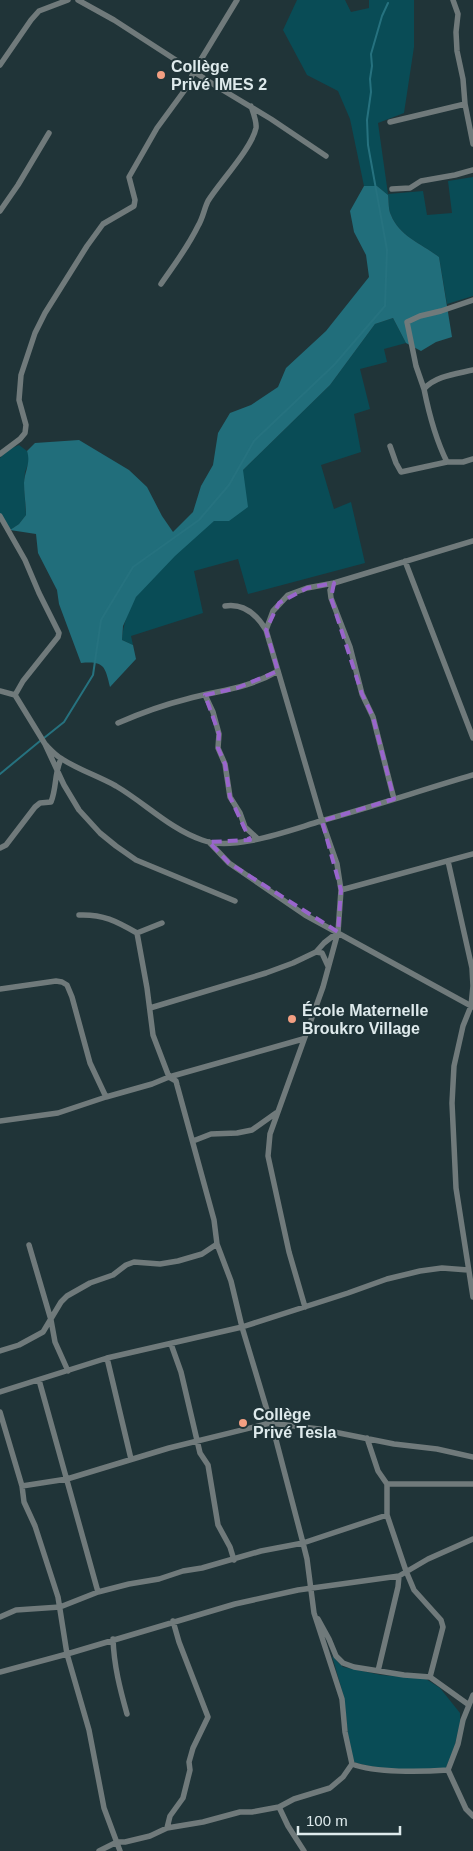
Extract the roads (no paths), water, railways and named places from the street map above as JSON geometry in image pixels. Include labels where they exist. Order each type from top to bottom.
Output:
[{"type":"street","points":[[0,65],[31,20],[40,11],[68,0]]},
{"type":"street","points":[[78,0],[251,106],[326,156]]},
{"type":"street","points":[[0,454],[25,433],[26,425],[19,389],[21,375],[35,333],[45,313],[103,224],[134,206],[135,200],[129,177],[144,148],[187,87],[194,71],[237,0]]},
{"type":"street","points":[[453,0],[458,14],[456,41],[473,144]]},
{"type":"street","points":[[390,122],[465,104]]},
{"type":"street","points":[[161,284],[184,252],[198,228],[206,204],[253,136],[256,127],[251,106]]},
{"type":"street","points":[[0,211],[49,133]]},
{"type":"street","points":[[392,189],[410,188],[421,181],[473,170]]},
{"type":"street","points":[[447,462],[416,366],[407,322],[420,316],[473,300]]},
{"type":"street","points":[[424,389],[437,379],[473,370]]},
{"type":"street","points":[[390,446],[401,472],[447,462],[463,462],[473,459]]},
{"type":"street","points":[[0,516],[25,560],[38,593],[58,627],[59,633],[58,637],[23,680],[15,695]]},
{"type":"street","points":[[266,630],[273,611],[288,596],[308,588],[334,583],[473,540]]},
{"type":"street","points":[[405,561],[473,738]]},
{"type":"street","points":[[334,583],[330,590],[331,598],[350,647],[362,694],[373,717],[394,799]]},
{"type":"street","points":[[225,606],[233,605],[245,609],[258,617],[266,630],[322,821],[337,864],[341,890],[338,932],[329,967],[276,1114],[270,1134],[268,1156],[289,1252],[304,1307]]},
{"type":"street","points":[[118,722],[152,708],[261,681],[278,671]]},
{"type":"street","points":[[0,691],[15,695],[45,744],[56,770],[79,810],[100,833],[136,860],[235,901]]},
{"type":"street","points":[[205,695],[213,712],[219,734],[218,748],[226,764],[230,797],[240,813],[245,827],[258,839]]},
{"type":"street","points":[[45,744],[61,758],[116,787],[184,831],[203,841],[227,844],[258,839],[376,806],[473,775]]},
{"type":"street","points":[[0,848],[6,845],[35,806],[40,803],[51,802],[54,795],[56,770],[61,758]]},
{"type":"street","points":[[209,842],[229,863],[305,915],[472,1007]]},
{"type":"street","points":[[341,890],[473,854]]},
{"type":"street","points":[[448,861],[472,968],[472,1007],[462,1026],[454,1066],[452,1103],[456,1188],[473,1297]]},
{"type":"street","points":[[79,915],[92,914],[113,919],[137,933],[153,1035],[169,1076],[176,1081],[214,1220],[216,1244],[231,1281],[242,1327],[276,1440],[303,1543],[314,1613],[342,1699],[345,1732],[352,1764],[343,1777],[330,1788],[294,1799],[279,1807],[252,1812],[240,1812],[203,1822],[167,1828],[139,1839],[117,1842],[99,1851]]},
{"type":"street","points":[[137,933],[162,923]]},
{"type":"street","points":[[150,1008],[293,963],[316,952],[338,932]]},
{"type":"street","points":[[316,952],[322,953],[329,967]]},
{"type":"street","points":[[0,989],[56,981],[67,985],[72,996],[90,1063],[106,1097]]},
{"type":"street","points":[[0,1121],[58,1113],[152,1084],[169,1076],[303,1039]]},
{"type":"street","points":[[193,1141],[212,1134],[252,1130],[276,1114]]},
{"type":"street","points":[[29,1244],[50,1320],[54,1342],[68,1371]]},
{"type":"street","points":[[0,1350],[33,1338],[43,1332],[58,1305],[67,1296],[90,1283],[114,1275],[134,1262],[160,1264],[178,1261],[202,1254],[216,1244]]},
{"type":"street","points":[[0,1392],[107,1358],[242,1327],[387,1279],[442,1268],[468,1270]]},
{"type":"street","points":[[171,1344],[181,1372],[200,1453],[208,1465],[218,1525],[230,1547],[234,1560]]},
{"type":"street","points":[[107,1358],[131,1459]]},
{"type":"street","points":[[39,1380],[98,1592]]},
{"type":"street","points":[[0,1412],[22,1486],[24,1502],[36,1526],[60,1608],[67,1654],[89,1730],[104,1808],[110,1829],[120,1851]]},
{"type":"street","points":[[22,1486],[67,1478],[131,1459],[270,1423],[319,1429],[473,1457]]},
{"type":"street","points":[[366,1438],[378,1471],[387,1484],[387,1516],[406,1571],[414,1590],[441,1620],[443,1627],[430,1677]]},
{"type":"street","points":[[387,1484],[473,1484]]},
{"type":"street","points":[[0,1617],[16,1610],[60,1608],[98,1592],[234,1560],[261,1551],[303,1543],[387,1516]]},
{"type":"street","points":[[0,1672],[235,1604],[311,1588],[399,1576],[473,1539]]},
{"type":"street","points":[[378,1671],[399,1576]]},
{"type":"street","points":[[314,1613],[324,1628],[339,1660],[354,1667],[430,1677],[469,1705]]},
{"type":"street","points":[[167,1828],[170,1816],[183,1798],[190,1770],[189,1762],[191,1755],[208,1717],[179,1642],[173,1621]]},
{"type":"street","points":[[113,1639],[117,1680],[127,1714]]},
{"type":"street","points":[[473,1695],[448,1770],[466,1809],[473,1816]]},
{"type":"street","points":[[352,1764],[364,1769],[418,1772],[448,1770]]},
{"type":"street","points":[[279,1807],[288,1826],[304,1851]]},
{"type":"waterway","points":[[44,738],[64,722],[93,675],[101,620],[133,567],[199,520],[229,485],[254,441],[334,365],[385,306],[387,250],[368,145],[367,120],[371,92],[371,54],[382,16],[388,3]]},
{"type":"waterway","points":[[0,774],[40,741]]},
{"type":"place","name":"Collège Privé IMES 2","points":[[161,75]]},
{"type":"place","name":"École Maternelle Broukro Village","points":[[292,1019]]},
{"type":"place","name":"Collège Privé Tesla","points":[[243,1423]]}]
